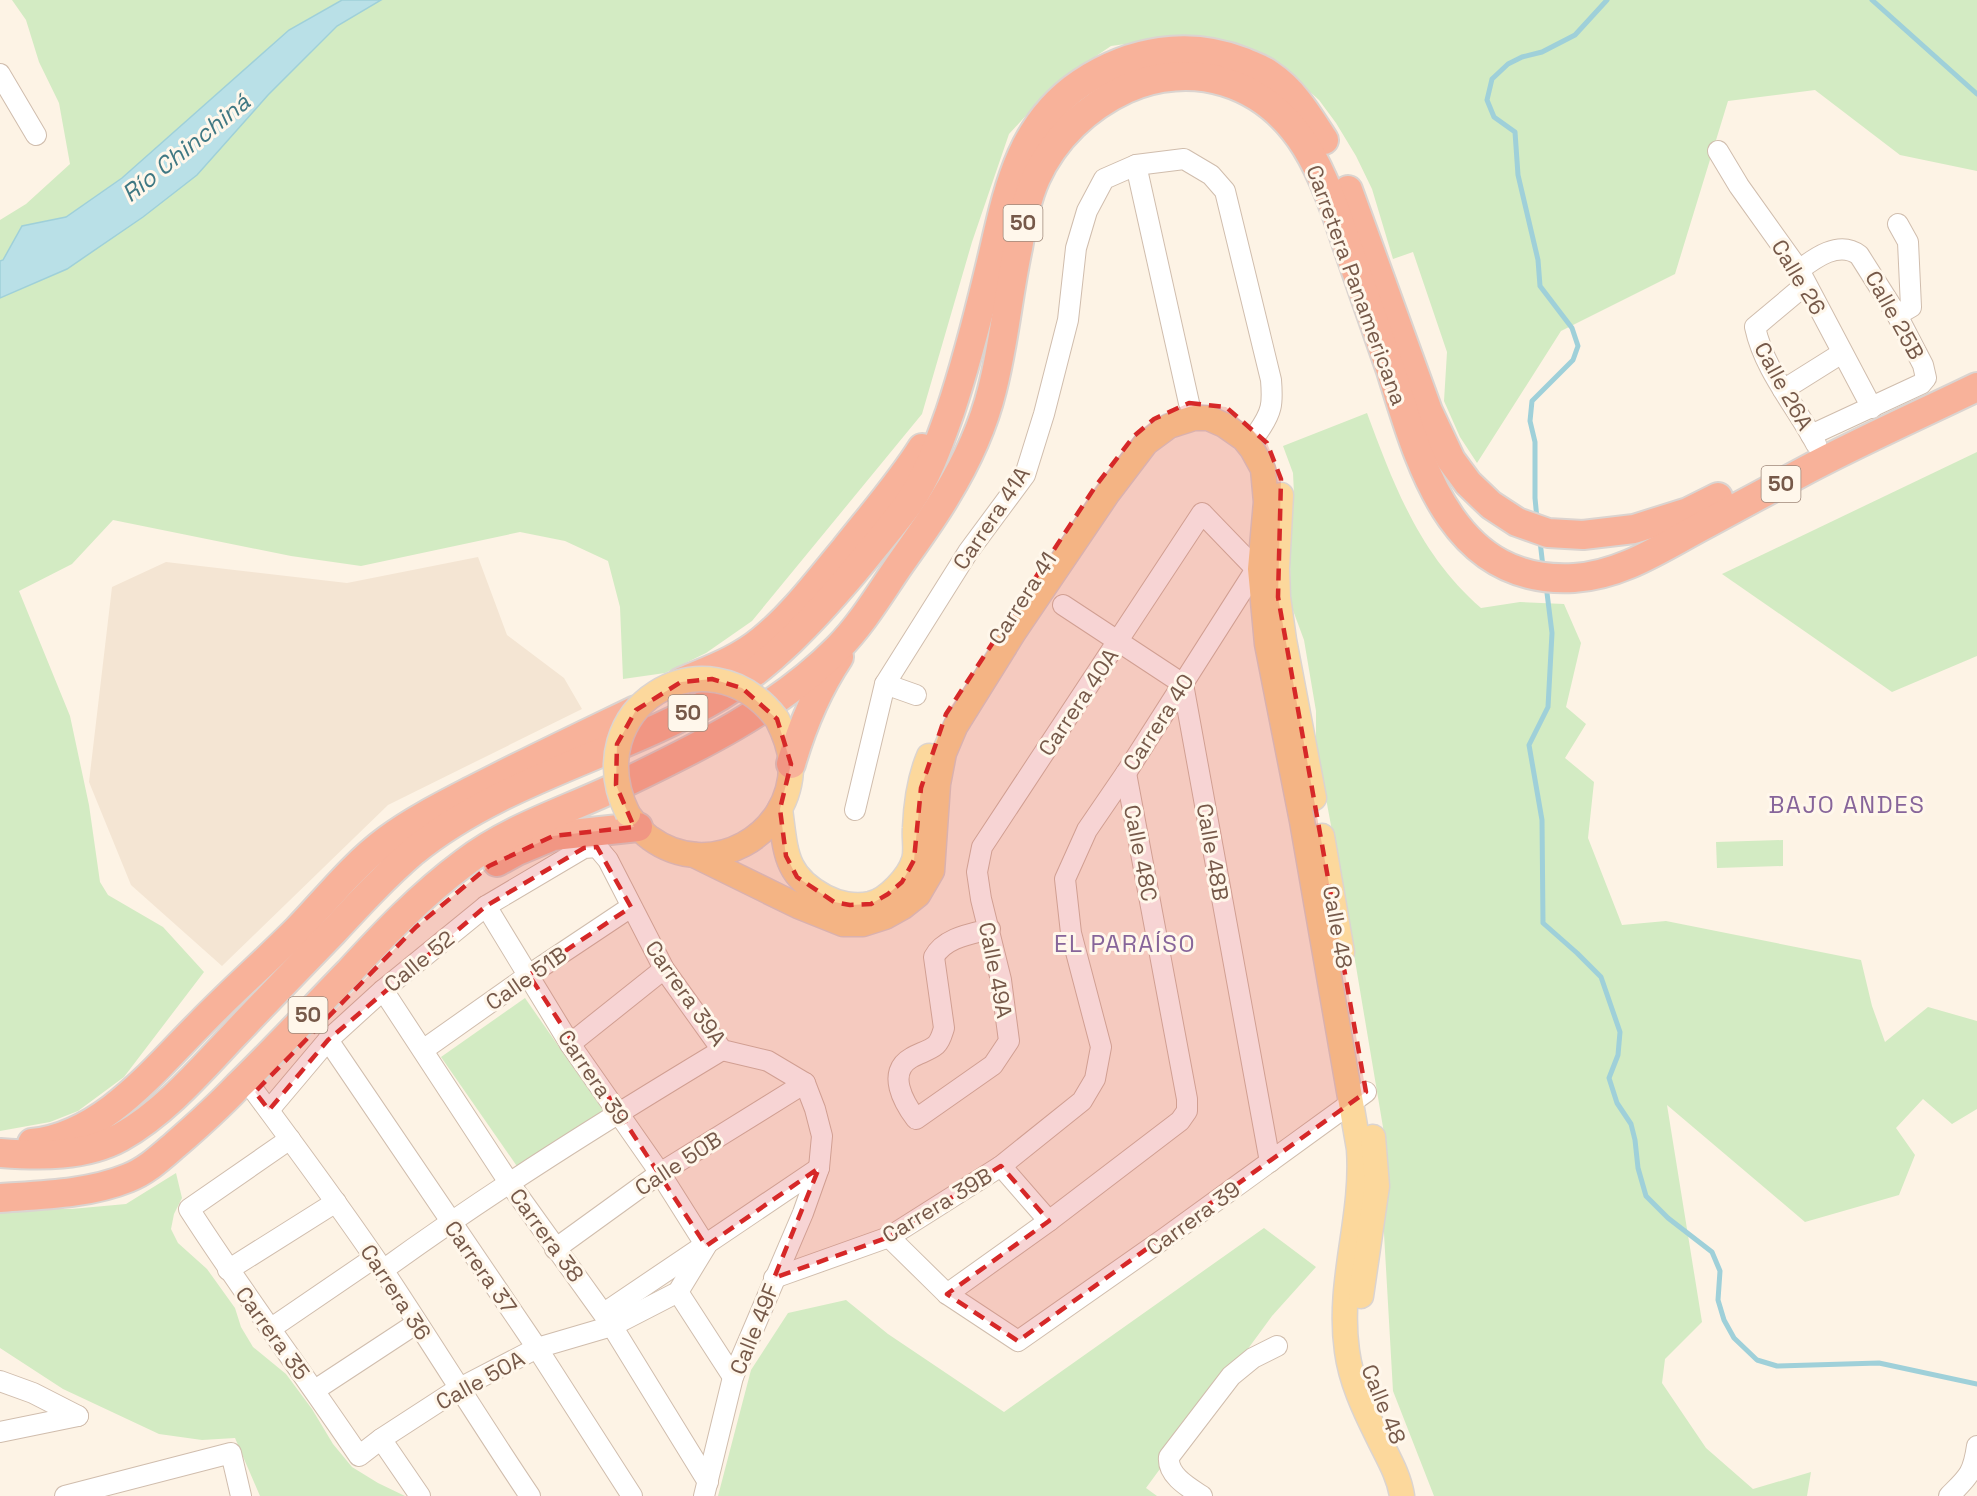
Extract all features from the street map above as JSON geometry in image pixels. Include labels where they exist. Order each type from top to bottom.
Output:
[{"type":"highway","name":"Carretera Panamericana","points":[[0,1153],[32,1155],[72,1153],[102,1146],[122,1136],[162,1107],[206,1066],[377,885],[412,853],[449,825],[561,770],[644,720],[718,697],[778,653],[833,595],[909,503],[932,463],[965,366],[1014,170],[1041,121],[1082,82],[1130,59],[1167,50],[1217,53],[1267,72],[1297,101],[1324,139],[1338,165],[1428,411],[1451,460],[1468,483],[1491,505],[1517,522],[1548,533],[1583,535],[1634,529],[1688,512],[1814,440],[1977,367]]},
{"type":"highway","name":"Carretera Panamericana","points":[[0,1198],[87,1189],[121,1182],[146,1170],[225,1100],[425,894],[456,869],[495,841],[663,765],[735,726],[773,701],[839,647],[869,610],[944,501],[969,455],[991,398],[1023,220],[1036,178],[1052,151],[1074,123],[1095,105],[1138,83],[1188,76],[1211,78],[1241,87],[1266,102],[1285,119],[1303,142],[1325,184],[1389,366],[1406,423],[1425,472],[1457,526],[1473,544],[1489,557],[1527,575],[1552,578],[1584,577],[1619,568],[1655,553],[1845,450],[1977,387]]},
{"type":"highway","points":[[681,682],[725,663],[761,641],[784,620],[870,518],[915,459],[955,397]]},
{"type":"highway","points":[[791,764],[807,716],[829,672],[869,610]]},
{"type":"highway","points":[[0,1144],[41,1142],[76,1130],[110,1110],[144,1082],[349,874],[385,841],[412,822],[488,782],[644,720]]},
{"type":"highway","points":[[146,1170],[194,1147],[262,1101],[416,927],[489,866],[516,851],[553,836],[633,820]]},
{"type":"main road","name":"Calle 48","points":[[1264,569],[1280,528],[1281,478],[1272,452],[1258,432],[1237,413],[1226,407],[1199,402],[1185,412],[1194,418],[1208,418],[1224,424],[1244,439],[1258,459],[1265,481],[1264,569],[1278,597],[1284,640],[1330,879],[1358,1097],[1360,1175],[1344,1299],[1345,1336],[1358,1394],[1396,1475],[1402,1496]]},
{"type":"main road","name":"Carrera 41","points":[[780,809],[786,856],[797,877],[812,890],[834,902],[850,905],[871,904],[902,882],[914,860],[915,826],[927,760],[946,714],[1109,467],[1134,436],[1154,419],[1185,412]]},
{"type":"main road","name":"Carrera 41","points":[[694,855],[798,906],[843,924],[863,924],[885,917],[918,895],[932,871],[938,784],[944,753],[955,727],[1014,632],[1126,468],[1146,443],[1185,412]]},
{"type":"main road","points":[[696,679],[712,680],[728,682],[742,688],[767,706],[777,719],[789,748],[791,764],[788,787],[780,809],[770,824],[744,845],[711,855],[694,855],[663,846],[650,838],[633,820],[619,792],[615,769],[620,737],[644,720],[649,697],[681,682],[696,679]]},
{"type":"main road","name":"Calle 48","points":[[1358,1097],[1376,1154],[1377,1186],[1360,1302],[1363,1347],[1372,1388],[1414,1476],[1419,1496]]},
{"type":"street","points":[[0,74],[36,135]]},
{"type":"street","name":"Calle 26","points":[[1718,151],[1739,186],[1802,277],[1872,408]]},
{"type":"street","points":[[1185,412],[1136,165],[1184,159],[1211,175],[1225,191],[1232,215],[1271,380],[1273,403],[1268,417],[1258,432]]},
{"type":"street","name":"Carrera 41A","points":[[855,810],[885,684],[968,552],[1025,475],[1044,414],[1068,320],[1076,248],[1087,212],[1104,179],[1136,165]]},
{"type":"street","points":[[1896,315],[1911,307],[1908,242],[1898,224]]},
{"type":"street","name":"Calle 25B","points":[[1802,277],[1819,255],[1842,249],[1852,250],[1864,261],[1923,365],[1926,378],[1921,384],[1872,408]]},
{"type":"street","name":"Calle 26A","points":[[1802,277],[1755,327],[1757,341],[1783,390],[1814,440]]},
{"type":"street","points":[[1783,390],[1842,353]]},
{"type":"street","points":[[1814,440],[1872,408]]},
{"type":"street","name":"Carrera 40A","points":[[981,899],[977,872],[982,847],[1202,513],[1264,569]]},
{"type":"street","name":"Carrera 40","points":[[1082,1101],[1095,1079],[1101,1047],[1071,933],[1065,879],[1087,830],[1183,684],[1264,569]]},
{"type":"street","points":[[1063,605],[1183,684]]},
{"type":"street","points":[[885,684],[916,695]]},
{"type":"street","name":"Calle 48B","points":[[1183,684],[1269,1162]]},
{"type":"street","name":"Calle 48C","points":[[1049,1221],[1180,1120],[1187,1111],[1185,1088],[1126,773]]},
{"type":"street","name":"Calle 52","points":[[262,1101],[383,990],[486,906],[584,848],[597,847]]},
{"type":"street","name":"Carrera 39A","points":[[597,847],[608,860],[664,969],[722,1050],[768,1061],[805,1083]]},
{"type":"street","name":"Calle 49A","points":[[981,899],[990,929],[1001,980],[1009,1041],[993,1065],[912,1112],[898,1085],[899,1070],[908,1059],[936,1044],[944,1028],[934,957],[938,950],[962,936],[990,929]]},
{"type":"street","name":"Carrera 39","points":[[486,906],[570,1044],[660,1173],[706,1246]]},
{"type":"street","name":"Calle 51B","points":[[423,1050],[631,907]]},
{"type":"street","points":[[570,1044],[664,969]]},
{"type":"street","name":"Carrera 38","points":[[383,990],[510,1184],[608,1319],[706,1489]]},
{"type":"street","name":"Carrera 37","points":[[328,1040],[537,1348],[632,1496]]},
{"type":"street","points":[[270,1329],[450,1222],[617,1113],[722,1050]]},
{"type":"street","points":[[805,1083],[822,1136],[819,1168]]},
{"type":"street","name":"Calle 50B","points":[[555,1249],[660,1173],[805,1083]]},
{"type":"street","name":"Carrera 39","points":[[947,1294],[1018,1341],[1165,1238],[1358,1097]]},
{"type":"street","name":"Carrera 36","points":[[262,1101],[379,1264],[458,1389],[530,1496]]},
{"type":"street","name":"Carrera 39B","points":[[774,1278],[889,1237],[1001,1166],[1082,1101]]},
{"type":"street","name":"Carrera 35","points":[[290,1139],[189,1209],[228,1270],[315,1390],[358,1456]]},
{"type":"street","points":[[889,1237],[947,1294],[1049,1221],[1001,1166]]},
{"type":"street","name":"Calle 50A","points":[[358,1456],[458,1389],[537,1348],[608,1319],[706,1246],[819,1168]]},
{"type":"street","name":"Calle 49F","points":[[706,1489],[733,1377],[803,1213],[819,1168]]},
{"type":"street","points":[[228,1270],[336,1202]]},
{"type":"street","points":[[608,1319],[678,1292],[706,1246]]},
{"type":"street","points":[[678,1292],[733,1377]]},
{"type":"street","points":[[315,1390],[417,1323]]},
{"type":"street","points":[[1202,1496],[1173,1472],[1169,1457],[1231,1376],[1253,1358],[1277,1346]]},
{"type":"street","points":[[0,1381],[33,1393],[78,1416],[0,1432]]},
{"type":"street","points":[[381,1439],[420,1496]]},
{"type":"street","points":[[1949,1496],[1974,1468],[1977,1446]]},
{"type":"street","points":[[65,1496],[231,1453],[241,1496]]},
{"type":"highlighted area","points":[[1189,403],[1226,407],[1267,443],[1281,479],[1278,597],[1366,1092],[1018,1341],[947,1294],[1049,1221],[1001,1166],[889,1237],[774,1278],[819,1168],[706,1246],[529,975],[631,907],[597,847],[584,848],[486,906],[328,1040],[269,1110],[255,1092],[416,927],[489,866],[553,836],[634,827],[616,785],[617,744],[636,710],[681,682],[712,679],[742,688],[777,719],[791,764],[780,809],[786,856],[797,877],[834,902],[850,905],[871,904],[888,894],[902,882],[914,860],[921,788],[946,714],[1095,487],[1134,436],[1154,419]]},
{"type":"shaded area","points":[[478,557],[507,635],[564,678],[582,709],[388,805],[222,966],[131,885],[89,782],[112,587],[166,562],[347,583]]},
{"type":"green space","points":[[12,0],[342,0],[289,30],[122,178],[66,217],[22,226],[3,260],[0,261],[0,220],[26,204],[70,164],[59,103],[39,62],[26,20]]},
{"type":"green space","points":[[381,0],[1977,0],[1977,171],[1900,155],[1815,90],[1728,101],[1675,274],[1561,331],[1477,463],[1460,437],[1444,401],[1447,352],[1413,252],[1393,259],[1372,189],[1356,156],[1319,100],[1290,74],[1177,37],[1111,46],[1055,84],[1009,134],[972,242],[922,414],[752,621],[706,653],[665,673],[623,679],[620,607],[608,561],[565,541],[520,532],[361,566],[291,556],[113,520],[72,564],[19,591],[70,716],[89,805],[100,882],[108,895],[163,927],[204,972],[124,1077],[78,1111],[50,1122],[0,1131],[0,298],[67,269],[268,95],[337,26]]},
{"type":"green space","points":[[1367,413],[1399,493],[1425,542],[1441,565],[1481,608],[1520,602],[1564,604],[1581,643],[1566,707],[1586,724],[1565,758],[1594,782],[1588,838],[1622,925],[1666,921],[1861,960],[1872,1006],[1885,1042],[1928,1007],[1977,1021],[1977,1109],[1952,1124],[1923,1099],[1896,1128],[1915,1155],[1899,1195],[1805,1222],[1667,1105],[1702,1322],[1665,1359],[1662,1383],[1706,1448],[1753,1489],[1811,1472],[1807,1496],[1434,1496],[1393,1391],[1383,1216],[1386,1145],[1316,745],[1316,711],[1304,640],[1291,605],[1293,473],[1283,446]]},
{"type":"green space","points":[[1977,452],[1977,656],[1892,692],[1722,574]]},
{"type":"green space","points":[[1783,840],[1783,866],[1717,868],[1716,842]]},
{"type":"green space","points":[[525,998],[605,1113],[521,1172],[441,1057]]},
{"type":"green space","points":[[176,1173],[182,1198],[174,1214],[171,1229],[178,1243],[207,1269],[235,1308],[241,1327],[253,1347],[286,1374],[312,1409],[333,1444],[352,1467],[405,1496],[260,1496],[235,1438],[202,1440],[159,1434],[63,1389],[0,1348],[0,1209],[71,1209],[126,1204]]},
{"type":"green space","points":[[1264,1228],[1316,1267],[1272,1316],[1146,1488],[1157,1496],[718,1496],[751,1370],[788,1313],[846,1300],[888,1334],[1004,1412]]},
{"type":"water","name":"Río Chinchiná","points":[[342,0],[381,0],[337,26],[268,95],[197,175],[143,217],[67,269],[0,298],[0,261],[3,260],[22,226],[66,217],[122,178],[289,30]]},
{"type":"waterway","points":[[1537,519],[1535,442],[1530,421],[1532,401],[1573,360],[1578,346],[1572,328],[1540,286],[1538,260],[1518,175],[1515,132],[1494,117],[1487,100],[1492,79],[1508,64],[1522,57],[1542,52],[1575,35],[1607,0]]},
{"type":"waterway","points":[[1872,0],[1977,94]]},
{"type":"waterway","points":[[1540,541],[1543,567]]},
{"type":"waterway","points":[[1546,585],[1552,633],[1548,707],[1529,745],[1542,820],[1543,923],[1601,977],[1620,1032],[1618,1055],[1609,1078],[1617,1103],[1631,1124],[1638,1168],[1646,1196],[1668,1218],[1712,1252],[1720,1271],[1718,1300],[1724,1320],[1734,1338],[1757,1360],[1777,1366],[1879,1363],[1977,1384]]},
{"type":"district","name":"BAJO ANDES","points":[[1847,805]]},
{"type":"district","name":"EL PARAÍSO","points":[[1125,944]]}]
